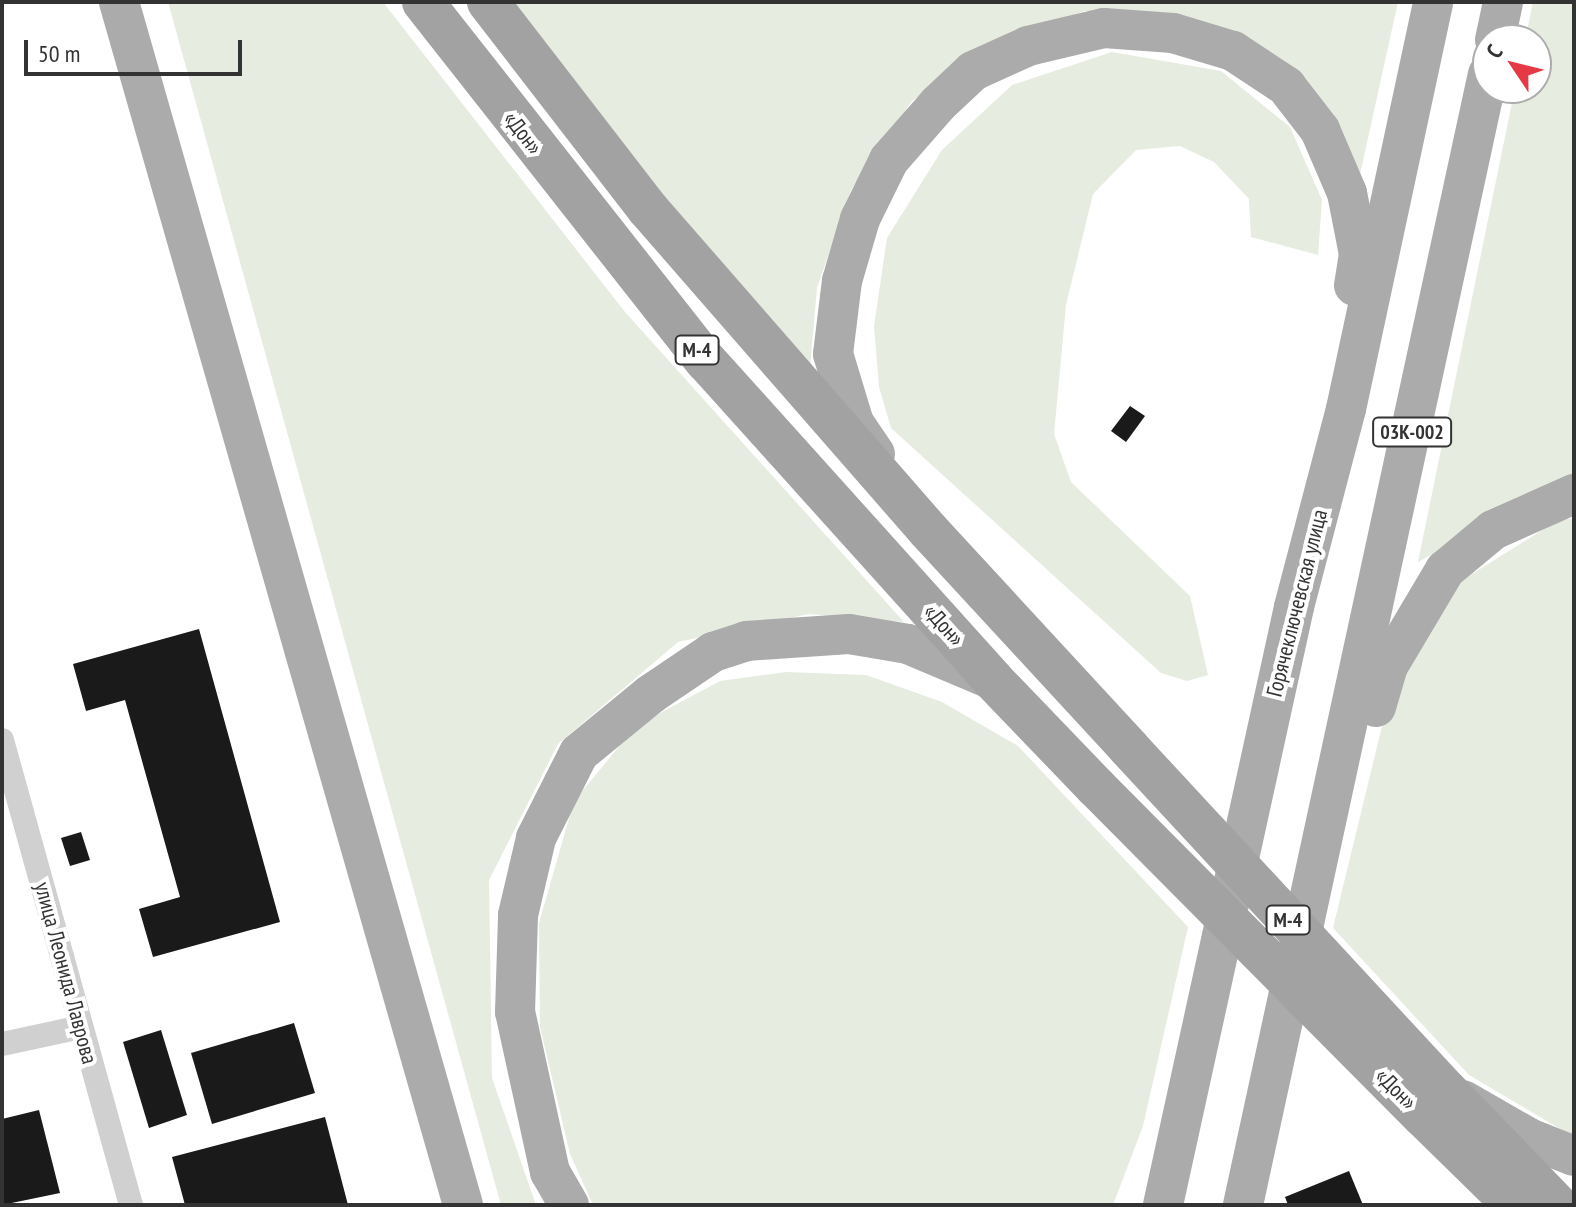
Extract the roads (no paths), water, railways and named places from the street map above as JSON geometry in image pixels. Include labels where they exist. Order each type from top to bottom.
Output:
[{"type":"highway","name":"«Дон»","points":[[423,2],[696,349],[993,680],[1096,787],[1437,1113],[1557,1205]]},
{"type":"highway","name":"«Дон»","points":[[488,2],[648,209],[928,530],[1129,748],[1514,1205]]},
{"type":"main road","points":[[119,2],[463,1205]]},
{"type":"main road","name":"Горячеключевская улица","points":[[1163,1205],[1294,607],[1346,409],[1433,2]]},
{"type":"main road","points":[[1498,24],[1503,2]]},
{"type":"main road","points":[[928,530],[854,423],[833,354],[842,281],[860,219],[889,160],[973,71],[1028,46],[1104,28],[1173,33],[1233,51],[1286,86],[1320,130],[1347,193],[1359,254],[1337,384],[1346,409]]},
{"type":"main road","name":"03К-002","points":[[1245,1195],[1337,791],[1482,104]]},
{"type":"main road","points":[[1245,1195],[1284,1080],[1388,666],[1445,570],[1493,530],[1574,494]]},
{"type":"main road","points":[[569,1205],[550,1172],[515,1012],[518,915],[536,838],[579,753],[651,694],[713,652],[746,641],[864,636],[908,644],[993,680]]},
{"type":"main road","points":[[1137,1205],[1154,1168],[1237,812],[1283,657]]},
{"type":"main road","points":[[1437,1113],[1529,1138],[1574,1156]]},
{"type":"main road","points":[[1437,1113],[1498,1205]]},
{"type":"street","name":"улица Леонида Лаврова","points":[[2,740],[131,1205]]},
{"type":"street","points":[[2,1044],[81,1027]]}]
